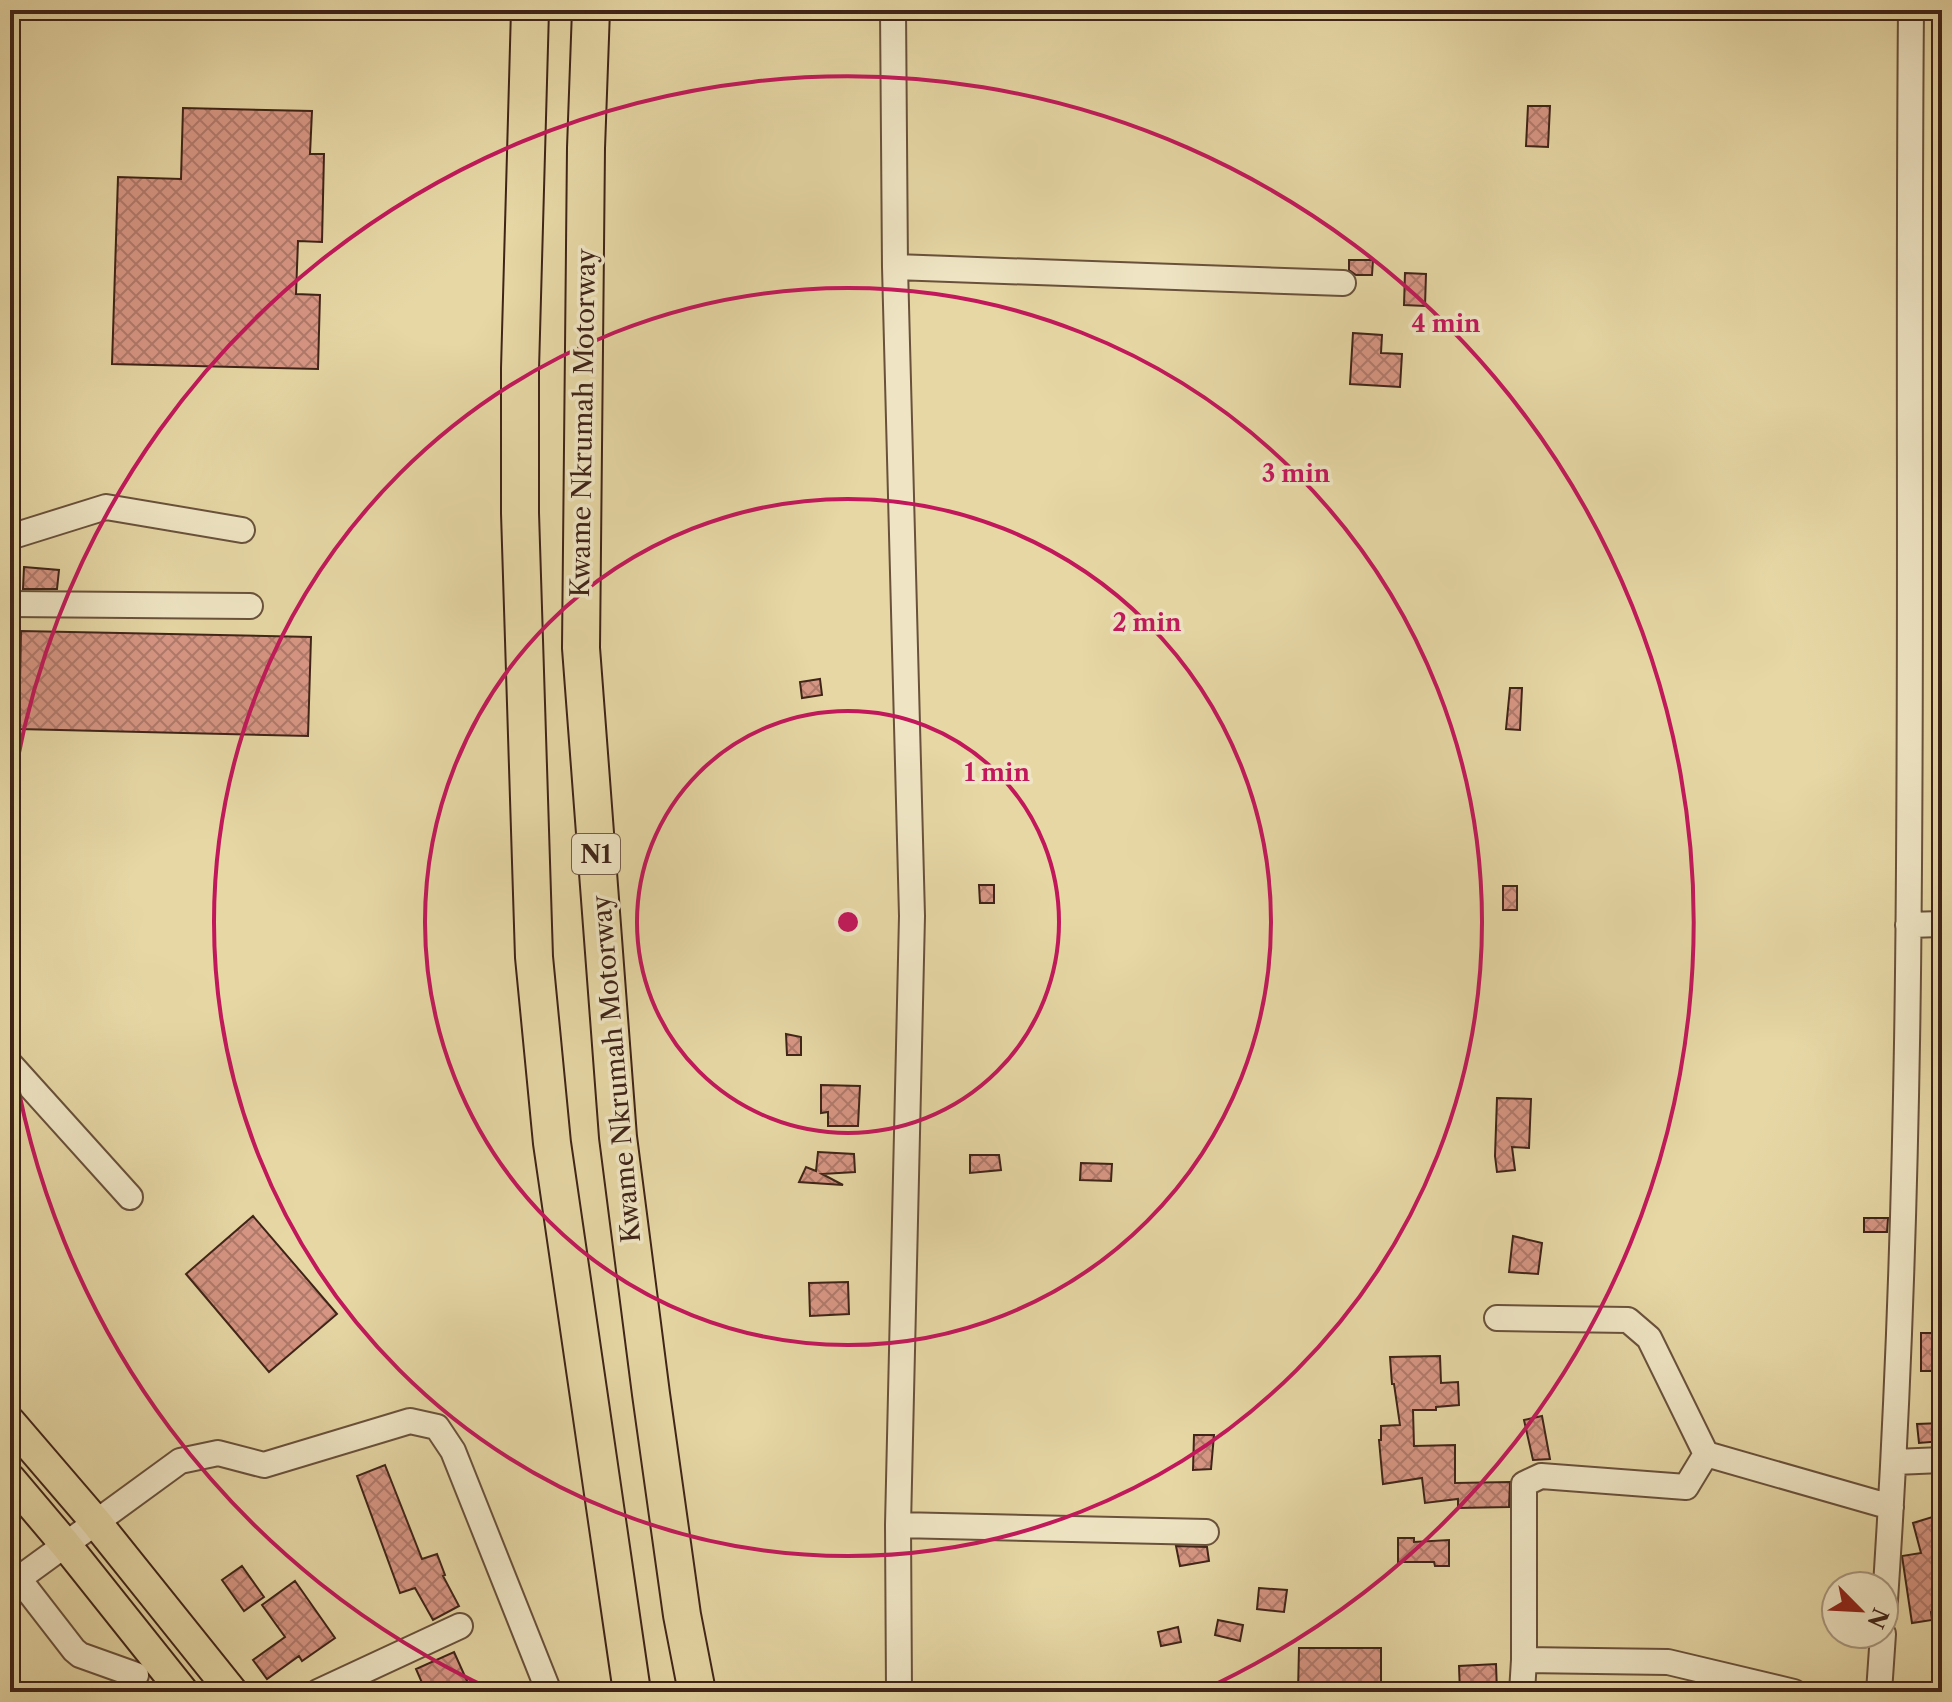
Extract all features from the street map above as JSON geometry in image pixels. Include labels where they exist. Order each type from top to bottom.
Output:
[{"type":"highway","points":[[530,10],[520,369],[520,513],[534,957],[552,1143],[632,1692]]},
{"type":"highway","name":"Kwame Nkrumah Motorway","points":[[591,10],[586,148],[581,648],[618,1137],[682,1615],[697,1692]]},
{"type":"main road","points":[[10,1422],[95,1521],[232,1692]]},
{"type":"main road","points":[[10,1479],[65,1544],[147,1675],[183,1692]]},
{"type":"street","points":[[893,10],[895,267],[912,916],[898,1525],[899,1692]]},
{"type":"street","points":[[1887,1570],[1895,1462],[1908,1087],[1911,10]]},
{"type":"street","points":[[895,267],[1343,283]]},
{"type":"street","points":[[10,537],[106,507],[242,530]]},
{"type":"street","points":[[10,604],[250,606]]},
{"type":"street","points":[[1908,925],[1942,924]]},
{"type":"street","points":[[10,1064],[130,1197]]},
{"type":"street","points":[[1497,1318],[1628,1320],[1649,1338],[1706,1454],[1891,1507]]},
{"type":"street","points":[[147,1675],[80,1655],[14,1582],[180,1461],[218,1453],[264,1465],[410,1421],[437,1427],[453,1451],[549,1692]]},
{"type":"street","points":[[1522,1692],[1524,1484],[1541,1476],[1686,1487],[1706,1454]]},
{"type":"street","points":[[1895,1462],[1942,1460]]},
{"type":"street","points":[[898,1525],[1206,1532]]},
{"type":"street","points":[[319,1692],[460,1626]]},
{"type":"street","points":[[1879,1692],[1882,1650]]},
{"type":"street","points":[[1524,1660],[1668,1662],[1794,1692]]},
{"type":"building","points":[[1528,106],[1550,106],[1548,147],[1526,146]]},
{"type":"building","points":[[183,108],[312,111],[310,154],[324,154],[322,242],[298,241],[296,294],[320,295],[318,369],[112,364],[118,177],[181,179]]},
{"type":"building","points":[[1349,260],[1373,260],[1372,275],[1356,275],[1349,270]]},
{"type":"building","points":[[1405,273],[1426,274],[1425,306],[1404,305]]},
{"type":"building","points":[[1353,333],[1382,335],[1381,353],[1402,354],[1400,387],[1350,384]]},
{"type":"building","points":[[24,567],[59,570],[57,589],[23,589]]},
{"type":"building","points":[[21,631],[311,637],[308,736],[19,729]]},
{"type":"building","points":[[820,679],[822,695],[802,698],[800,682]]},
{"type":"building","points":[[1510,688],[1522,688],[1520,730],[1506,729]]},
{"type":"building","points":[[979,885],[994,885],[994,903],[980,903]]},
{"type":"building","points":[[1503,886],[1517,886],[1517,910],[1503,910]]},
{"type":"building","points":[[786,1034],[801,1037],[801,1055],[787,1055]]},
{"type":"building","points":[[821,1085],[860,1086],[858,1126],[828,1126],[828,1112],[821,1113]]},
{"type":"building","points":[[1497,1098],[1531,1099],[1529,1148],[1512,1147],[1515,1170],[1497,1172]]},
{"type":"building","points":[[818,1152],[854,1154],[855,1172],[822,1174],[843,1185],[799,1182],[806,1167],[816,1171]]},
{"type":"building","points":[[970,1155],[999,1155],[1001,1170],[970,1173]]},
{"type":"building","points":[[1081,1163],[1112,1164],[1111,1181],[1080,1180]]},
{"type":"building","points":[[253,1216],[337,1314],[269,1372],[186,1274]]},
{"type":"building","points":[[1864,1218],[1888,1218],[1887,1232],[1864,1232]]},
{"type":"building","points":[[1513,1236],[1542,1243],[1538,1274],[1509,1272]]},
{"type":"building","points":[[848,1282],[849,1314],[810,1316],[809,1283]]},
{"type":"building","points":[[1921,1333],[1942,1333],[1942,1371],[1921,1371]]},
{"type":"building","points":[[1440,1356],[1441,1383],[1458,1382],[1459,1405],[1436,1407],[1436,1410],[1413,1410],[1414,1446],[1455,1445],[1455,1483],[1510,1482],[1509,1507],[1458,1508],[1458,1499],[1425,1503],[1422,1478],[1383,1484],[1379,1440],[1381,1426],[1400,1425],[1390,1357]]},
{"type":"building","points":[[1542,1416],[1550,1459],[1533,1460],[1524,1420]]},
{"type":"building","points":[[1942,1423],[1942,1441],[1919,1443],[1917,1424]]},
{"type":"building","points":[[1194,1435],[1214,1435],[1211,1469],[1193,1470]]},
{"type":"building","points":[[385,1465],[422,1559],[437,1554],[443,1576],[459,1606],[433,1620],[415,1588],[400,1593],[357,1476]]},
{"type":"building","points":[[1942,1514],[1942,1610],[1931,1612],[1932,1620],[1912,1623],[1902,1556],[1921,1553],[1913,1523]]},
{"type":"building","points":[[1398,1538],[1414,1538],[1414,1542],[1449,1540],[1449,1566],[1435,1566],[1434,1562],[1398,1562]]},
{"type":"building","points":[[1176,1546],[1207,1547],[1209,1561],[1180,1566]]},
{"type":"building","points":[[242,1566],[264,1597],[244,1611],[222,1580]]},
{"type":"building","points":[[295,1581],[335,1638],[302,1661],[299,1656],[267,1679],[253,1660],[285,1637],[262,1605]]},
{"type":"building","points":[[1259,1588],[1287,1590],[1284,1612],[1257,1609]]},
{"type":"building","points":[[1218,1620],[1243,1625],[1240,1641],[1215,1635]]},
{"type":"building","points":[[1178,1627],[1181,1642],[1161,1646],[1158,1632]]},
{"type":"building","points":[[1299,1648],[1381,1648],[1381,1692],[1298,1692]]},
{"type":"building","points":[[454,1652],[472,1692],[426,1692],[416,1669]]},
{"type":"building","points":[[1496,1664],[1497,1692],[1460,1692],[1459,1666]]}]
